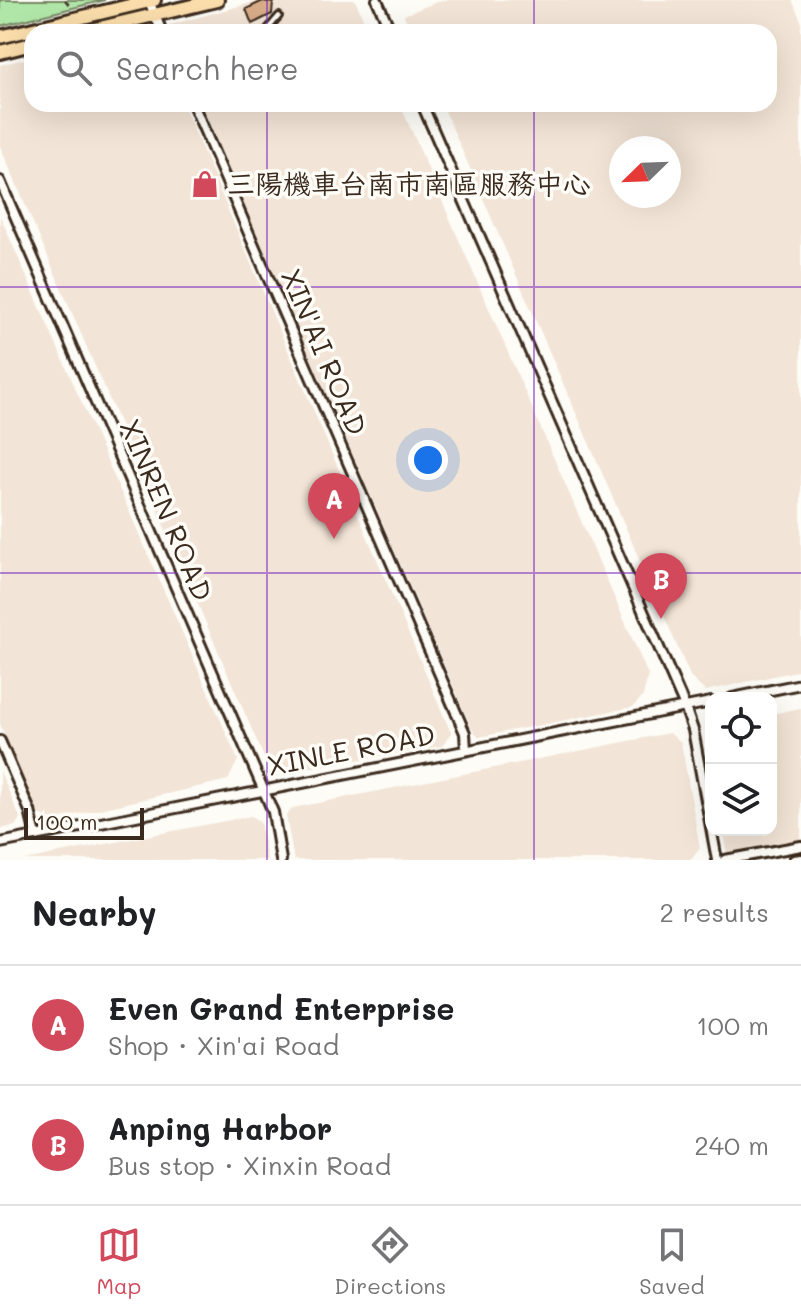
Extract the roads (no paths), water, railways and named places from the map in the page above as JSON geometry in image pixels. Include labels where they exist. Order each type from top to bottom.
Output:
[{"type":"main road","points":[[116,24],[217,0]]},
{"type":"main road","points":[[55,24],[151,1]]},
{"type":"main road","points":[[0,37],[24,31]]},
{"type":"main road","points":[[0,52],[24,46]]},
{"type":"street","points":[[377,0],[388,24]]},
{"type":"street","points":[[151,1],[158,24]]},
{"type":"street","name":"XIN'AI ROAD","points":[[196,112],[465,733],[466,750]]},
{"type":"street","points":[[425,112],[685,707],[693,730],[717,860]]},
{"type":"street","name":"XINREN ROAD","points":[[0,181],[273,812],[281,860]]},
{"type":"street","points":[[762,692],[801,684]]},
{"type":"street","name":"XINLE ROAD","points":[[0,843],[705,703]]},
{"type":"street","points":[[0,741],[30,811],[36,836]]},
{"type":"street","points":[[725,860],[801,846]]},
{"type":"street","points":[[794,860],[801,859]]},
{"type":"lane","points":[[272,24],[279,16]]},
{"type":"place","name":"三陽機車台南市南區服務中心","points":[[205,184]]},
{"type":"place","name":"Even Grand Enterprise","points":[[334,539]]},
{"type":"place","name":"Anping Harbor","points":[[661,619]]}]
